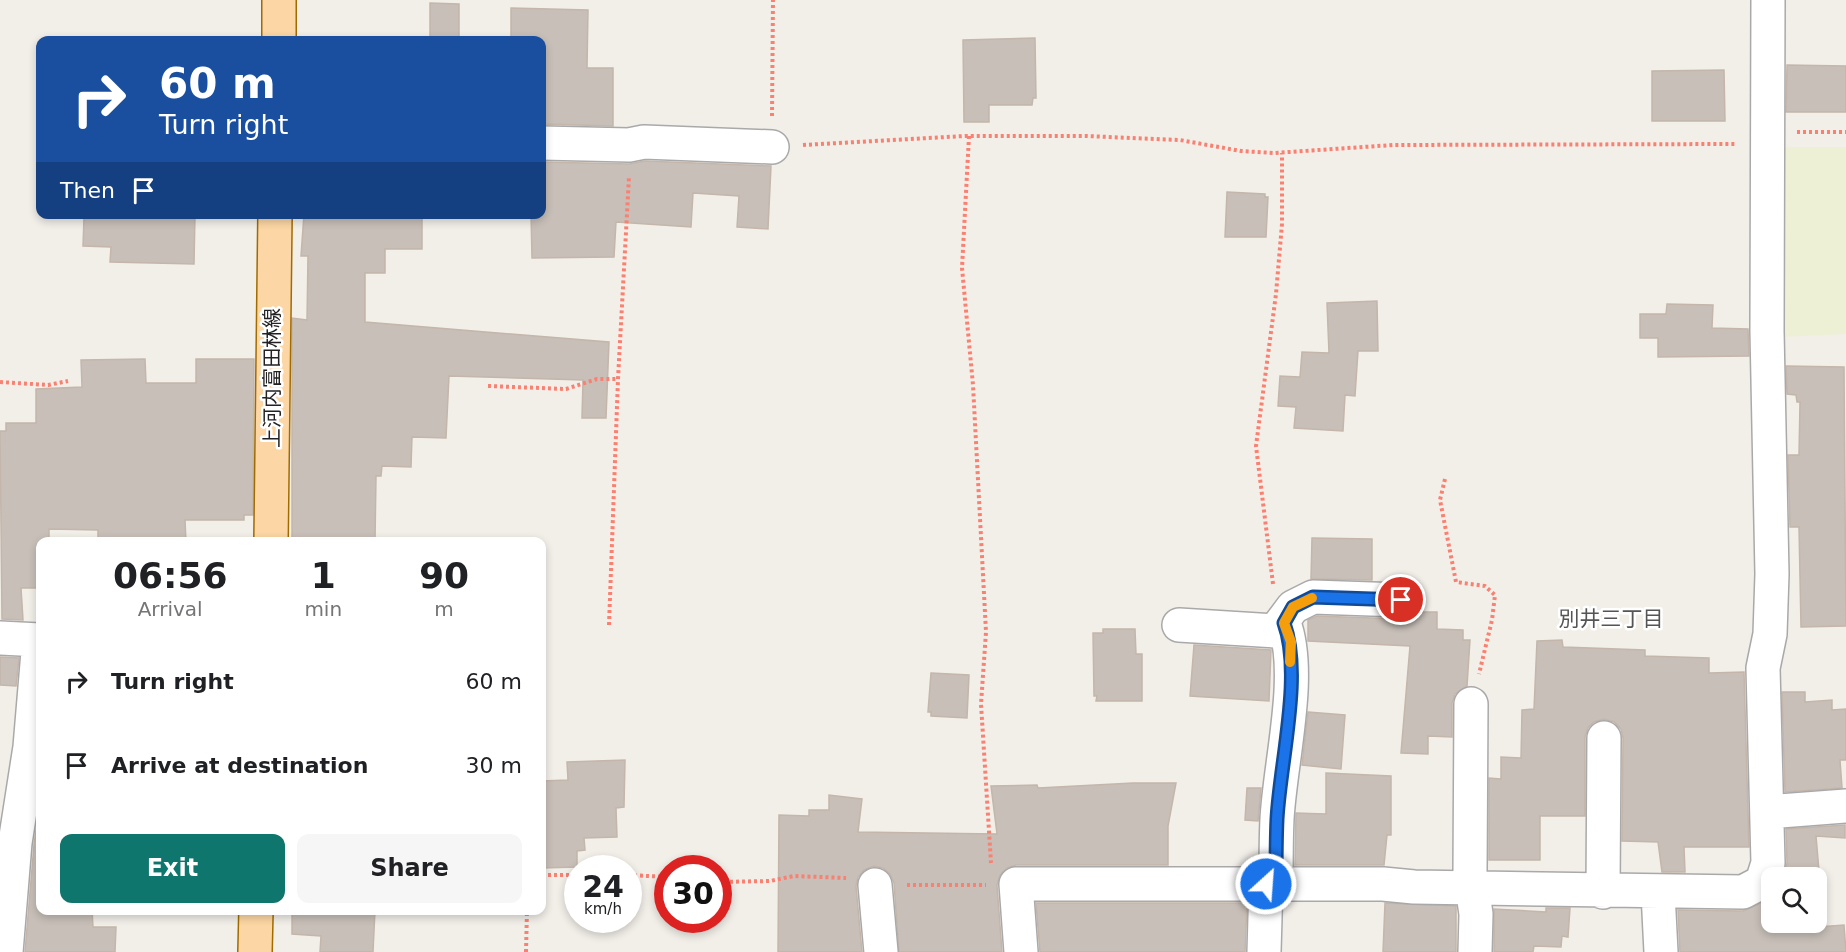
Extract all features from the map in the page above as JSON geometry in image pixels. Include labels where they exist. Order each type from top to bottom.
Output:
[{"type":"main road","points":[[279,0],[279,36]]},
{"type":"main road","name":"上河内富田林線","points":[[271,537],[275,219]]},
{"type":"main road","points":[[255,952],[256,915]]},
{"type":"street","points":[[1021,952],[1016,884],[1383,884],[1603,892],[1743,892],[1762,882],[1768,863],[1762,668],[1770,634],[1772,574],[1767,331],[1768,0]]},
{"type":"street","points":[[546,143],[632,144],[644,142],[772,147]]},
{"type":"street","points":[[1179,625],[1275,631],[1284,623],[1293,607],[1313,597],[1401,600]]},
{"type":"street","points":[[1264,952],[1288,711],[1291,642],[1284,623]]},
{"type":"street","points":[[0,638],[36,640]]},
{"type":"street","points":[[6,952],[15,843],[30,747],[36,683]]},
{"type":"street","points":[[1471,704],[1470,873],[1476,914],[1475,952]]},
{"type":"street","points":[[1603,892],[1605,738]]},
{"type":"street","points":[[1767,812],[1846,806]]},
{"type":"street","points":[[875,885],[881,952]]},
{"type":"street","points":[[1658,892],[1661,952]]},
{"type":"path","points":[[773,0],[772,147],[969,136],[1180,140],[1241,151],[1282,153],[1393,144],[1699,146],[1766,137],[1846,132]]},
{"type":"path","points":[[969,136],[962,267],[973,386],[986,632],[981,704],[993,885],[1016,884]]},
{"type":"path","points":[[609,625],[618,379],[632,144]]},
{"type":"path","points":[[1282,153],[1282,224],[1276,294],[1256,446],[1270,573],[1284,623]]},
{"type":"path","points":[[488,386],[559,389],[597,379],[618,379]]},
{"type":"path","points":[[0,382],[48,385],[68,381]]},
{"type":"path","points":[[1445,479],[1440,501],[1456,582],[1485,586],[1495,595],[1492,620],[1471,704]]},
{"type":"path","points":[[546,875],[564,875]]},
{"type":"path","points":[[526,915],[526,952]]},
{"type":"green space","points":[[1786,147],[1846,147],[1846,334],[1783,337],[1777,158]]},
{"type":"building","points":[[430,3],[459,4],[459,36],[430,36]]},
{"type":"building","points":[[511,8],[588,10],[587,68],[613,68],[613,126],[546,124],[546,36],[511,36]]},
{"type":"building","points":[[1035,38],[1036,98],[1033,98],[1032,105],[989,105],[989,122],[964,122],[963,40]]},
{"type":"building","points":[[1787,65],[1846,66],[1846,112],[1786,112]]},
{"type":"building","points":[[1724,70],[1725,121],[1652,121],[1652,71]]},
{"type":"building","points":[[645,161],[771,166],[768,229],[737,227],[739,196],[693,193],[691,227],[616,222],[614,257],[532,258],[531,219],[546,219],[546,162],[629,164]]},
{"type":"building","points":[[1227,192],[1265,194],[1265,197],[1268,197],[1266,237],[1225,237]]},
{"type":"building","points":[[84,219],[195,219],[194,264],[110,262],[111,247],[83,246]]},
{"type":"building","points":[[304,219],[422,219],[422,249],[385,249],[385,273],[365,273],[365,322],[609,342],[606,418],[582,418],[583,380],[449,376],[446,438],[412,437],[411,467],[382,466],[381,476],[376,476],[375,537],[292,537],[292,318],[307,320],[308,256],[301,256]]},
{"type":"building","points":[[1377,301],[1378,351],[1358,351],[1355,396],[1345,395],[1343,431],[1294,428],[1296,407],[1278,406],[1280,376],[1300,377],[1302,352],[1329,353],[1327,303]]},
{"type":"building","points":[[1667,304],[1713,305],[1712,328],[1748,329],[1749,356],[1658,357],[1658,338],[1640,338],[1640,314],[1666,314]]},
{"type":"building","points":[[145,359],[146,383],[196,383],[196,359],[254,359],[253,515],[244,515],[244,520],[185,520],[186,537],[98,537],[98,530],[49,529],[49,537],[36,537],[36,588],[21,588],[23,620],[2,619],[0,431],[6,431],[6,423],[36,423],[36,389],[82,387],[81,360]]},
{"type":"building","points":[[1786,366],[1844,367],[1846,626],[1801,627],[1799,527],[1790,527],[1788,455],[1799,455],[1800,402],[1797,402],[1796,395],[1787,394]]},
{"type":"building","points":[[1312,538],[1372,539],[1372,580],[1311,579]]},
{"type":"building","points":[[1415,612],[1437,612],[1437,629],[1463,630],[1463,640],[1470,640],[1467,686],[1455,694],[1452,703],[1452,737],[1428,736],[1428,754],[1401,753],[1410,646],[1308,641],[1308,620],[1317,616],[1400,619]]},
{"type":"building","points":[[1103,629],[1135,629],[1136,654],[1142,654],[1142,701],[1096,701],[1093,633],[1103,633]]},
{"type":"building","points":[[1562,640],[1563,647],[1645,650],[1645,656],[1709,658],[1709,673],[1744,672],[1749,847],[1684,847],[1685,872],[1662,872],[1658,842],[1622,841],[1623,738],[1621,729],[1614,722],[1604,719],[1594,722],[1588,728],[1585,737],[1585,816],[1540,816],[1540,860],[1489,860],[1489,778],[1501,779],[1501,757],[1521,758],[1522,710],[1534,709],[1537,641]]},
{"type":"building","points":[[1194,645],[1271,650],[1269,701],[1190,696]]},
{"type":"building","points":[[0,657],[19,658],[16,686],[0,685]]},
{"type":"building","points":[[931,673],[969,675],[967,718],[931,716],[931,712],[928,712]]},
{"type":"building","points":[[1782,692],[1805,692],[1805,702],[1832,700],[1832,710],[1846,709],[1846,760],[1840,760],[1842,788],[1785,792]]},
{"type":"building","points":[[1308,712],[1345,715],[1341,769],[1302,765]]},
{"type":"building","points":[[625,760],[624,807],[616,808],[617,837],[584,838],[585,850],[577,851],[577,855],[564,855],[564,867],[546,868],[546,781],[568,780],[567,762]]},
{"type":"building","points":[[1326,773],[1391,776],[1391,835],[1387,835],[1384,865],[1295,865],[1296,813],[1326,814]]},
{"type":"building","points":[[1176,783],[1168,826],[1168,865],[1016,865],[1007,868],[1000,875],[997,885],[1002,952],[899,952],[894,883],[890,874],[883,868],[874,866],[864,870],[858,877],[856,886],[862,952],[778,952],[779,815],[809,816],[809,810],[829,810],[829,795],[862,799],[858,832],[997,834],[991,786],[1037,785],[1038,788]]},
{"type":"building","points":[[1247,788],[1261,788],[1258,821],[1245,820]]},
{"type":"building","points":[[1845,825],[1845,838],[1816,836],[1819,867],[1786,867],[1786,829]]},
{"type":"building","points":[[36,830],[36,915],[92,915],[93,927],[116,927],[115,952],[25,952]]},
{"type":"building","points":[[1036,903],[1247,903],[1245,952],[1040,952]]},
{"type":"building","points":[[1385,903],[1456,906],[1456,952],[1383,952]]},
{"type":"building","points":[[1761,903],[1761,933],[1827,933],[1827,926],[1844,925],[1846,952],[1680,952],[1678,910],[1743,911]]},
{"type":"building","points":[[1546,908],[1570,908],[1568,937],[1562,936],[1561,947],[1534,946],[1533,952],[1494,952],[1494,909],[1546,912]]},
{"type":"building","points":[[292,915],[375,915],[373,952],[320,952],[321,936],[292,934]]},
{"type":"slow traffic","points":[[1290,662],[1291,642],[1284,623],[1293,607],[1312,598]]},
{"type":"district","name":"別井三丁目","points":[[1611,619]]},
{"type":"route","points":[[1266,884],[1276,884],[1277,819],[1288,711],[1291,642],[1284,623],[1293,607],[1313,597],[1401,600]]}]
